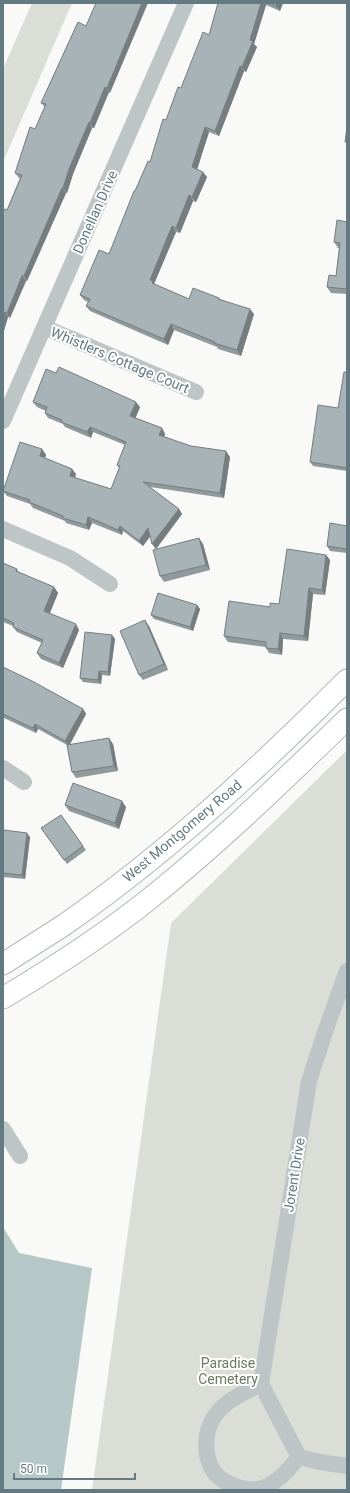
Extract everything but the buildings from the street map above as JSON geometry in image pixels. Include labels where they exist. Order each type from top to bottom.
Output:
[{"type":"main road","name":"West Montgomery Road","points":[[3,964],[64,924],[131,875],[183,832],[288,739],[347,680]]},
{"type":"main road","name":"West Montgomery Road","points":[[3,998],[82,948],[147,901],[203,854],[308,757],[347,718]]},
{"type":"street","name":"Donellan Drive","points":[[3,421],[186,3]]},
{"type":"street","name":"Whistlers Cottage Court","points":[[44,327],[196,392]]},
{"type":"street","points":[[3,529],[70,558],[110,584]]},
{"type":"street","points":[[3,768],[24,782]]},
{"type":"street","name":"Jorent Drive","points":[[261,1384],[309,1081],[347,971]]},
{"type":"street","points":[[3,1129],[20,1156]]},
{"type":"street","points":[[299,1457],[280,1479],[261,1488],[243,1489],[223,1481],[213,1470],[207,1454],[207,1436],[214,1417],[231,1400],[261,1384],[299,1457],[347,1466]]},
{"type":"green space","points":[[32,3],[72,3],[3,162],[3,69]]},
{"type":"green space","name":"Paradise Cemetery","points":[[347,750],[347,1490],[92,1490],[171,923]]},
{"type":"shaded area","points":[[3,1227],[19,1253],[92,1268],[61,1490],[3,1490]]}]
